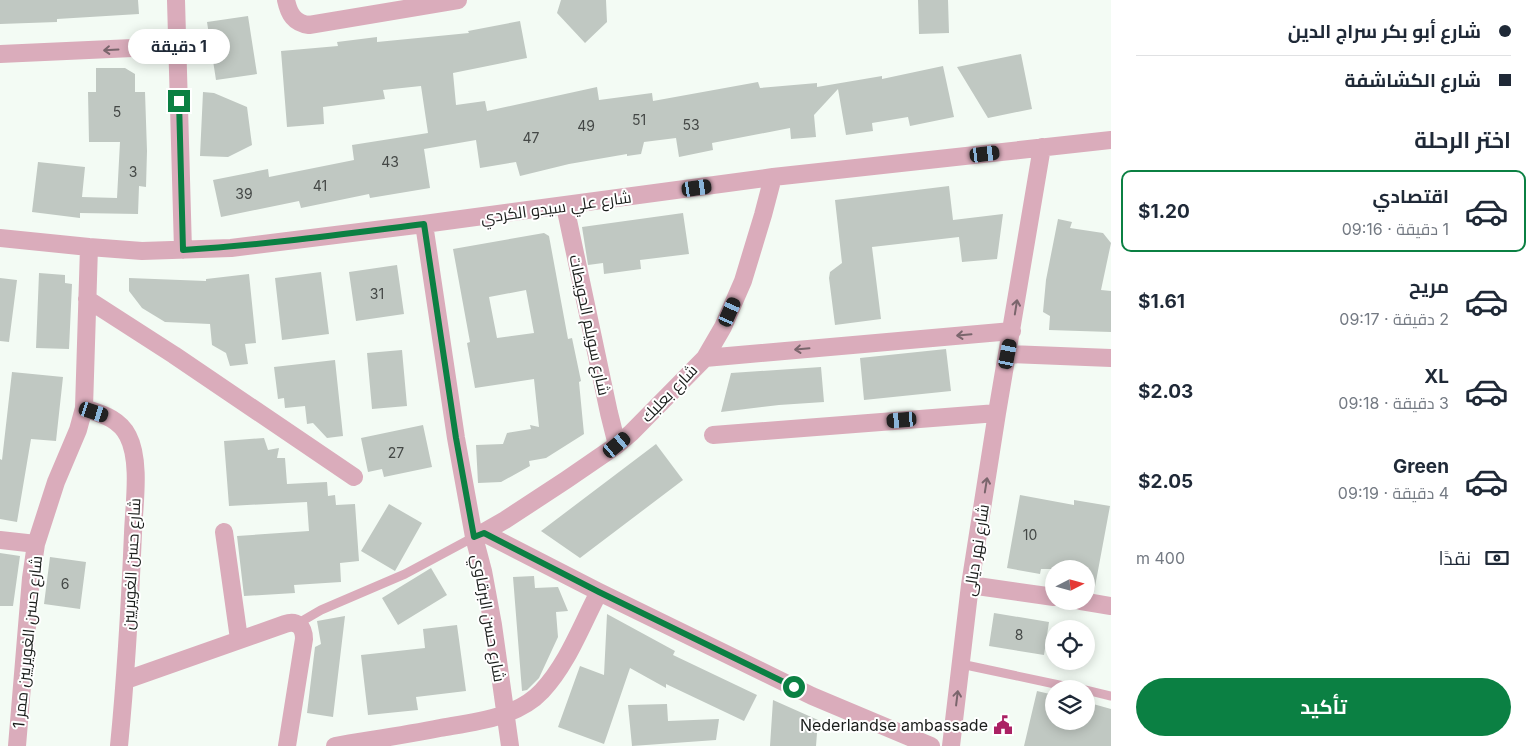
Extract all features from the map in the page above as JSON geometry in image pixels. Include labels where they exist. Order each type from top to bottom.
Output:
[{"type":"street","points":[[176,0],[183,250]]},
{"type":"street","points":[[286,0],[289,12],[294,19],[300,24],[309,25],[458,0]]},
{"type":"street","points":[[0,54],[177,46]]},
{"type":"street","name":"شارع علي سيدو الكردي","points":[[0,238],[142,251],[231,248],[565,206],[773,177],[1111,140]]},
{"type":"street","name":"شارع نهر ديالى","points":[[951,746],[970,585],[1042,147]]},
{"type":"street","name":"شارع بعلبك","points":[[479,535],[617,445],[704,358],[723,327],[743,281],[764,216],[773,177]]},
{"type":"street","name":"شارع سويلم الحويطات","points":[[565,206],[608,413],[617,445]]},
{"type":"street","name":"شارع حسن البرقاوي","points":[[424,224],[456,438],[479,535],[482,572],[493,625],[510,746]]},
{"type":"street","name":"شارع حسن الغويريين ممر 1","points":[[17,746],[30,587],[36,544],[56,482],[78,430],[84,408],[89,247]]},
{"type":"street","points":[[87,299],[174,355],[354,477]]},
{"type":"street","points":[[704,358],[1012,331]]},
{"type":"street","points":[[1008,354],[1111,358]]},
{"type":"street","name":"شارع حسن الغويريين","points":[[84,408],[104,415],[122,427],[128,437],[133,453],[134,500],[126,680],[119,746]]},
{"type":"street","points":[[713,435],[997,413]]},
{"type":"street","points":[[224,532],[239,639]]},
{"type":"street","points":[[479,535],[812,696],[931,746]]},
{"type":"street","points":[[0,540],[36,544]]},
{"type":"street","points":[[970,585],[1045,596]]},
{"type":"street","points":[[335,746],[413,734],[484,720],[506,714],[529,702],[541,692],[564,662],[599,592]]},
{"type":"street","points":[[1095,603],[1111,606]]},
{"type":"street","points":[[126,680],[290,622],[297,624],[304,633],[304,639],[287,746]]},
{"type":"lane","points":[[297,624],[321,610],[405,574],[479,535]]},
{"type":"lane","points":[[961,664],[1045,682]]},
{"type":"lane","points":[[1095,692],[1110,696]]},
{"type":"building","points":[[0,0],[138,0],[139,14],[57,19],[57,22],[0,24]]},
{"type":"building","points":[[561,0],[606,0],[607,22],[585,43],[557,13]]},
{"type":"building","points":[[918,0],[948,0],[949,33],[919,34]]},
{"type":"building","points":[[248,16],[257,74],[216,80],[207,22]]},
{"type":"building","points":[[520,21],[527,58],[453,73],[456,105],[485,101],[487,111],[597,87],[599,100],[652,93],[653,101],[758,82],[760,88],[817,83],[817,87],[882,76],[882,79],[943,66],[954,117],[910,126],[908,117],[872,123],[873,131],[846,135],[838,89],[814,115],[816,137],[791,139],[790,128],[712,143],[713,150],[679,157],[676,138],[644,142],[641,154],[627,156],[627,154],[569,164],[520,176],[516,162],[480,168],[476,140],[424,149],[430,188],[370,198],[369,194],[301,208],[299,201],[221,217],[213,180],[268,169],[269,177],[354,160],[352,145],[428,133],[421,86],[383,90],[385,99],[323,107],[324,124],[287,127],[281,51],[338,46],[337,42],[377,37],[377,42],[469,33],[468,31]]},
{"type":"building","points":[[1021,54],[1032,109],[988,118],[957,67]]},
{"type":"building","points":[[96,68],[125,68],[135,74],[135,92],[145,92],[146,187],[139,186],[138,214],[80,213],[80,218],[32,212],[38,162],[85,167],[82,197],[117,198],[120,142],[89,142],[88,92],[96,92]]},
{"type":"building","points":[[203,92],[214,93],[247,107],[252,145],[228,157],[200,156]]},
{"type":"building","points":[[949,186],[953,220],[1003,214],[997,259],[962,262],[959,237],[872,247],[881,319],[835,325],[829,278],[830,272],[842,263],[835,200]]},
{"type":"building","points":[[683,213],[689,254],[640,260],[641,269],[604,274],[603,263],[588,265],[582,227]]},
{"type":"building","points":[[1058,219],[1072,222],[1070,228],[1103,233],[1111,243],[1101,290],[1111,291],[1111,332],[1049,330],[1050,316],[1043,312],[1046,280]]},
{"type":"building","points":[[544,233],[549,236],[568,339],[572,338],[581,381],[579,382],[584,434],[546,458],[529,461],[530,466],[501,482],[478,483],[476,445],[503,444],[507,433],[531,429],[530,425],[539,427],[534,379],[475,388],[467,343],[470,342],[453,249]],"holes":[[[526,290],[534,333],[497,338],[489,297]]]},
{"type":"building","points":[[397,265],[404,314],[356,321],[349,272]]},
{"type":"building","points":[[321,272],[329,334],[282,340],[275,278]]},
{"type":"building","points":[[39,273],[65,275],[65,283],[72,284],[69,349],[36,348]]},
{"type":"building","points":[[249,274],[256,343],[245,344],[248,364],[230,366],[226,353],[212,345],[210,324],[165,322],[142,308],[129,291],[129,278],[206,281],[206,279]]},
{"type":"building","points":[[0,278],[17,280],[9,342],[0,341]]},
{"type":"building","points":[[946,349],[951,391],[864,400],[860,358]]},
{"type":"building","points":[[402,350],[407,406],[372,409],[367,353]]},
{"type":"building","points":[[335,360],[343,436],[327,438],[313,423],[307,424],[305,406],[285,408],[284,398],[278,399],[274,367]]},
{"type":"building","points":[[821,367],[824,402],[721,412],[731,373]]},
{"type":"building","points":[[12,372],[63,377],[56,441],[31,439],[17,522],[0,519],[0,459],[2,460]]},
{"type":"building","points":[[423,425],[432,467],[384,477],[382,469],[368,472],[361,438]]},
{"type":"building","points":[[264,438],[268,450],[279,448],[277,458],[285,458],[287,484],[327,482],[328,496],[335,495],[336,505],[355,504],[359,561],[340,563],[341,582],[294,585],[295,593],[244,596],[237,536],[309,531],[307,502],[229,506],[224,441]]},
{"type":"building","points":[[656,444],[683,480],[580,558],[541,531]]},
{"type":"building","points":[[1020,495],[1074,505],[1074,500],[1110,506],[1095,587],[1095,560],[1045,560],[1045,569],[1041,569],[1040,574],[1007,568]]},
{"type":"building","points":[[389,504],[422,523],[395,571],[361,551]]},
{"type":"building","points":[[0,553],[20,556],[13,606],[0,606]]},
{"type":"building","points":[[50,557],[86,562],[80,609],[44,604]]},
{"type":"building","points":[[431,568],[447,595],[398,625],[382,598]]},
{"type":"building","points":[[534,576],[535,588],[558,587],[568,611],[556,612],[558,637],[539,678],[527,690],[522,691],[513,577]]},
{"type":"building","points":[[994,613],[1045,621],[1044,655],[989,646]]},
{"type":"building","points":[[607,614],[675,651],[673,655],[757,695],[744,721],[666,684],[666,688],[630,668],[604,744],[558,727],[580,666],[604,675]]},
{"type":"building","points":[[345,616],[333,717],[307,713],[315,647],[321,644],[317,621]]},
{"type":"building","points":[[457,625],[466,691],[416,697],[418,710],[368,715],[361,655],[425,648],[423,629]]},
{"type":"building","points":[[1037,691],[1045,693],[1045,730],[1095,730],[1095,705],[1111,709],[1111,746],[1024,746]]},
{"type":"building","points":[[773,700],[818,720],[816,746],[770,746]]},
{"type":"building","points":[[667,704],[668,721],[719,719],[716,740],[632,746],[628,705]]},
{"type":"place","name":"Nederlandse ambassade","points":[[1003,725]]},
{"type":"route","points":[[179,101],[183,250],[231,248],[424,224],[456,438],[474,537],[484,533],[599,592],[794,687]]}]
